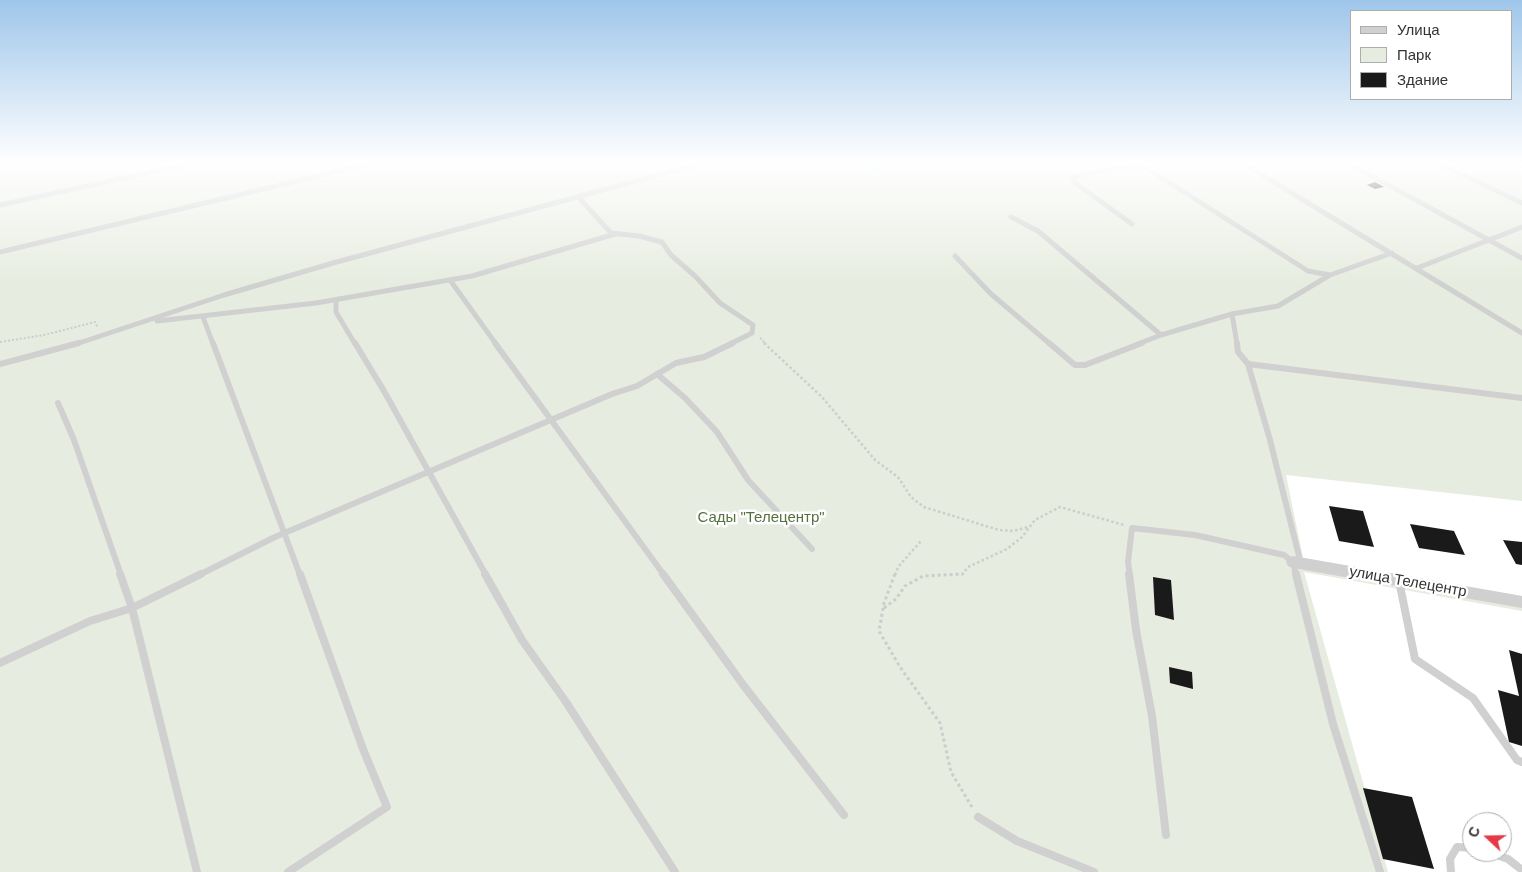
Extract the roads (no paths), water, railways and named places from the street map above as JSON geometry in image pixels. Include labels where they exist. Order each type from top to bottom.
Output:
[{"type":"street","name":"улица Телецентр","points":[[1297,563],[1522,602]]},
{"type":"lane","points":[[0,252],[198,205]]},
{"type":"lane","points":[[0,364],[146,322],[324,266],[549,205]]},
{"type":"lane","points":[[0,663],[90,621],[132,608],[285,533],[612,394],[637,386],[676,363],[704,357],[752,333],[753,325],[720,303],[695,276],[671,255],[662,242],[640,236],[611,234],[585,205]]},
{"type":"lane","points":[[1105,205],[1132,224]]},
{"type":"lane","points":[[1206,205],[1308,271],[1330,275]]},
{"type":"lane","points":[[1312,205],[1522,333]]},
{"type":"lane","points":[[1425,205],[1522,258]]},
{"type":"lane","points":[[1011,217],[1038,231],[1161,335]]},
{"type":"lane","points":[[1417,268],[1522,227]]},
{"type":"lane","points":[[146,322],[203,317],[336,300],[450,280],[519,264],[616,234]]},
{"type":"lane","points":[[955,256],[991,294],[1075,365],[1085,365],[1161,335],[1232,314],[1278,306],[1330,275],[1392,253]]},
{"type":"lane","points":[[450,280],[744,686],[844,815]]},
{"type":"lane","points":[[336,300],[336,312],[384,390],[428,473],[522,640],[566,702],[675,872]]},
{"type":"lane","points":[[1232,314],[1238,352],[1248,364],[1270,440],[1332,724],[1380,872]]},
{"type":"lane","points":[[203,317],[285,533],[363,749],[387,808],[288,872]]},
{"type":"lane","points":[[1248,364],[1522,398]]},
{"type":"lane","points":[[657,374],[685,398],[717,432],[748,480],[812,550]]},
{"type":"lane","points":[[58,403],[74,440],[132,608],[197,872]]},
{"type":"lane","points":[[1166,835],[1152,716],[1136,630],[1128,562],[1132,528],[1195,536],[1253,547],[1284,555],[1297,563]]},
{"type":"lane","points":[[1399,581],[1415,659],[1473,698],[1517,760],[1522,762]]},
{"type":"lane","points":[[978,817],[1017,841],[1094,872]]},
{"type":"lane","points":[[1450,872],[1450,858],[1457,847],[1462,847]]},
{"type":"lane","points":[[1512,862],[1522,870]]},
{"type":"park label","name":"Сады \"Телецентр\"","points":[[761,518]]}]
